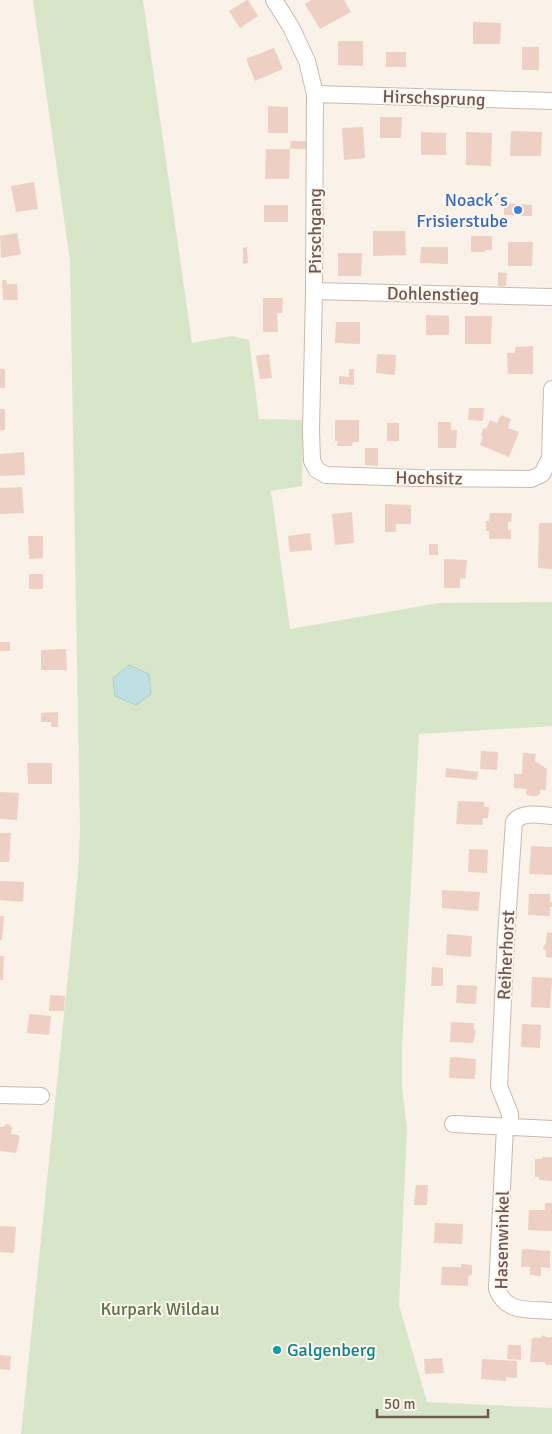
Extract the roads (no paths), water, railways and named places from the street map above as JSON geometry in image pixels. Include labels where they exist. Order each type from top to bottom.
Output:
[{"type":"street","name":"Pirschgang","points":[[274,0],[291,27],[307,61],[316,94],[311,430],[312,462],[317,470]]},
{"type":"street","name":"Hirschsprung","points":[[316,94],[552,101]]},
{"type":"street","name":"Dohlenstieg","points":[[314,291],[552,297]]},
{"type":"street","name":"Hochsitz","points":[[317,470],[326,475],[531,479],[542,474],[550,458],[552,389]]},
{"type":"street","name":"Reiherhorst","points":[[507,1127],[510,1114],[500,1086],[506,937],[514,822],[520,816],[552,816]]},
{"type":"street","points":[[0,1095],[41,1096]]},
{"type":"street","points":[[453,1124],[552,1129]]},
{"type":"street","name":"Hasenwinkel","points":[[507,1127],[497,1289],[500,1297],[513,1308],[552,1310]]},
{"type":"water","points":[[129,665],[149,674],[151,694],[136,705],[115,696],[113,678]]},
{"type":"place","name":"Noack´s Frisierstube","points":[[518,210]]},
{"type":"place","name":"Galgenberg","points":[[277,1350]]},
{"type":"park label","name":"Kurpark Wildau","points":[[160,1309]]}]
